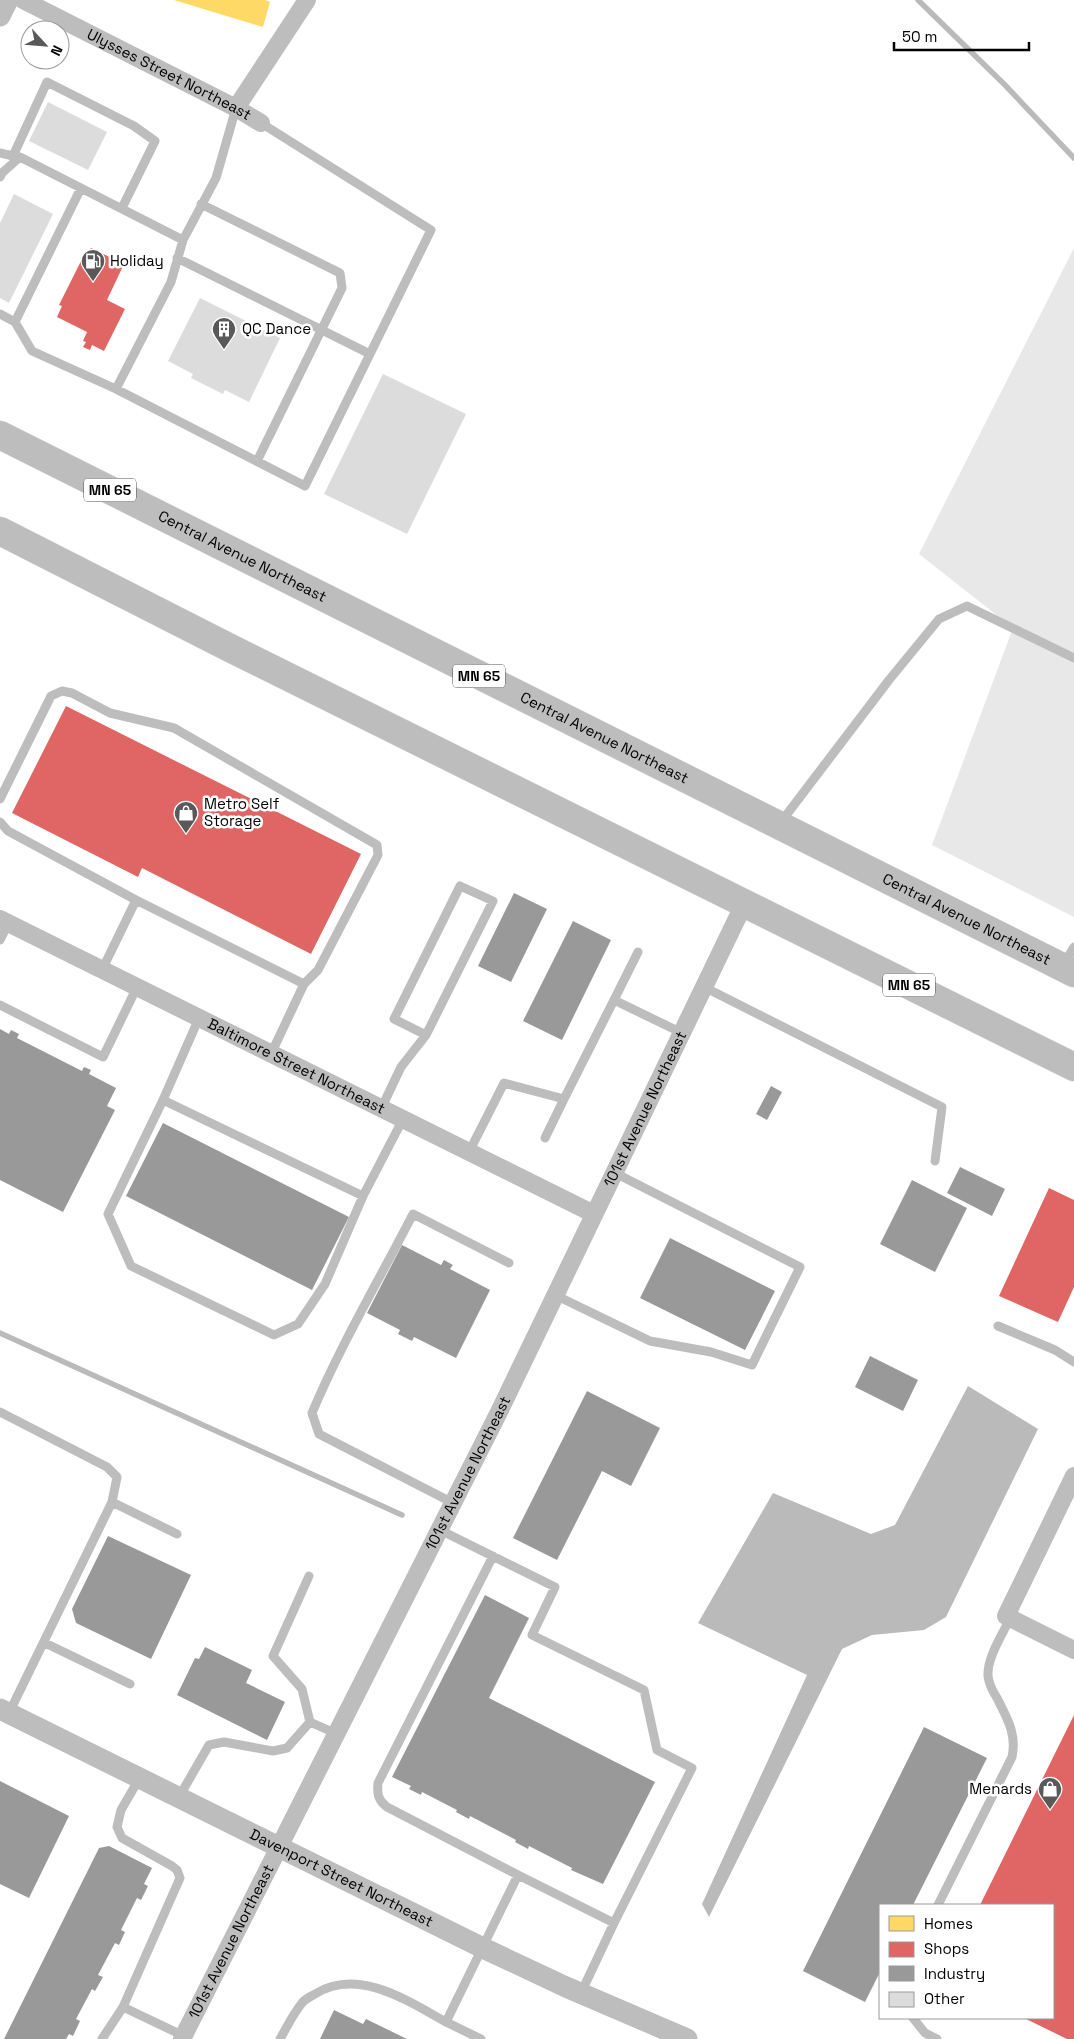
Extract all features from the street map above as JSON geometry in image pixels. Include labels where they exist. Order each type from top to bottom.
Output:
[{"type":"highway","name":"Central Avenue Northeast","points":[[0,435],[778,826],[1070,963]]},
{"type":"highway","name":"MN 65","points":[[0,531],[232,649],[1074,1067]]},
{"type":"street","points":[[0,16],[8,0]]},
{"type":"street","name":"Ulysses Street Northeast","points":[[23,0],[236,108],[261,123]]},
{"type":"street","points":[[236,108],[307,0]]},
{"type":"street","name":"101st Avenue Northeast","points":[[183,2038],[499,1412],[744,904]]},
{"type":"street","name":"Baltimore Street Northeast","points":[[4,922],[594,1214]]},
{"type":"street","points":[[1074,1476],[1006,1616],[1074,1650]]},
{"type":"street","name":"Davenport Street Northeast","points":[[4,1711],[279,1849],[483,1948],[580,1994],[687,2039]]},
{"type":"lane","points":[[0,177],[16,156],[47,82],[134,126],[155,141],[122,208]]},
{"type":"lane","points":[[116,390],[171,282],[183,240],[216,178],[236,108]]},
{"type":"lane","points":[[0,314],[16,322],[32,351],[116,390],[305,486],[431,230],[261,123]]},
{"type":"lane","points":[[0,153],[16,156],[183,240]]},
{"type":"lane","points":[[16,322],[81,188]]},
{"type":"lane","points":[[201,204],[340,273],[342,288],[257,461]]},
{"type":"lane","points":[[177,258],[370,354]]},
{"type":"lane","points":[[778,826],[889,680],[939,619],[967,606],[1074,658]]},
{"type":"lane","points":[[0,799],[51,696],[62,691],[72,693],[110,713],[174,728],[377,845],[378,855],[318,970],[304,984],[271,1054]]},
{"type":"lane","points":[[0,822],[8,831],[136,900],[304,984]]},
{"type":"lane","points":[[381,1108],[401,1067],[426,1035],[493,902],[460,886],[394,1019],[426,1035]]},
{"type":"lane","points":[[102,970],[136,900]]},
{"type":"lane","points":[[0,940],[4,922]]},
{"type":"lane","points":[[545,1138],[638,952]]},
{"type":"lane","points":[[704,986],[942,1106],[935,1161]]},
{"type":"lane","points":[[0,1005],[103,1057],[137,988]]},
{"type":"lane","points":[[614,1000],[682,1033]]},
{"type":"lane","points":[[199,1018],[163,1100],[108,1214],[131,1266],[274,1335],[298,1324],[326,1284],[363,1196],[403,1119]]},
{"type":"lane","points":[[469,1152],[504,1083],[564,1099]]},
{"type":"lane","points":[[163,1100],[363,1196]]},
{"type":"lane","points":[[556,1295],[650,1341],[711,1352],[752,1365],[800,1267],[614,1173]]},
{"type":"lane","points":[[453,1503],[319,1434],[312,1413],[330,1371],[413,1214],[509,1263]]},
{"type":"lane","points":[[998,1326],[1055,1350],[1074,1362]]},
{"type":"lane","points":[[0,1412],[107,1467],[118,1477],[112,1502],[45,1643],[4,1711]]},
{"type":"lane","points":[[112,1502],[177,1534]]},
{"type":"lane","points":[[440,1530],[555,1587],[532,1635],[644,1690],[657,1750],[692,1768],[580,1994]]},
{"type":"lane","points":[[493,1556],[378,1783],[377,1793],[381,1802],[387,1807],[614,1923]]},
{"type":"lane","points":[[309,1576],[273,1656],[302,1689],[310,1722]]},
{"type":"lane","points":[[938,1904],[1012,1756],[1015,1744],[1009,1720],[993,1691],[988,1677],[994,1652],[1010,1618]]},
{"type":"lane","points":[[45,1643],[130,1684]]},
{"type":"lane","points":[[310,1722],[337,1734]]},
{"type":"lane","points":[[178,1799],[209,1745],[224,1742],[273,1752],[287,1748],[310,1722]]},
{"type":"lane","points":[[102,2039],[123,2006],[180,1878],[177,1870],[172,1866],[122,1838],[118,1827],[121,1810],[139,1779]]},
{"type":"lane","points":[[446,2022],[518,1875]]},
{"type":"lane","points":[[280,2039],[303,2001],[324,1988],[344,1984],[370,1986],[397,1995],[481,2039]]},
{"type":"lane","points":[[123,2006],[183,2038]]},
{"type":"lane","points":[[914,2019],[925,2032],[937,2039]]},
{"type":"shaded area","points":[[1074,248],[1074,917],[932,845],[1013,628],[919,554]]},
{"type":"shaded area","points":[[968,1386],[1038,1429],[946,1617],[924,1630],[872,1635],[842,1649],[709,1917],[702,1904],[807,1675],[698,1623],[773,1493],[871,1534],[895,1525]]},
{"type":"building: Homes","points":[[174,0],[265,0],[270,2],[263,27]]},
{"type":"building: Shops","name":"Holiday","points":[[91,248],[124,264],[107,300],[125,309],[104,351],[92,345],[90,350],[83,347],[86,342],[83,341],[87,332],[57,317],[62,306],[59,305],[83,257],[86,258]]},
{"type":"building: Shops","name":"Metro Self Storage","points":[[66,706],[361,854],[311,954],[142,868],[138,877],[12,813]]},
{"type":"building: Shops","points":[[1049,1188],[1074,1200],[1074,1287],[1058,1322],[999,1296]]},
{"type":"building: Shops","name":"Menards","points":[[1074,1715],[1074,2039],[1067,2039],[1026,2019],[1054,2019],[1054,1904],[980,1904]]},
{"type":"building: Industry","points":[[514,893],[547,909],[511,982],[478,966]]},
{"type":"building: Industry","points":[[573,921],[611,940],[562,1040],[523,1021]]},
{"type":"building: Industry","points":[[0,1029],[9,1034],[11,1030],[19,1034],[17,1038],[82,1071],[84,1067],[91,1070],[89,1074],[116,1088],[107,1106],[115,1110],[63,1212],[0,1180]]},
{"type":"building: Industry","points":[[771,1086],[782,1092],[767,1120],[756,1114]]},
{"type":"building: Industry","points":[[163,1123],[349,1217],[312,1290],[126,1196]]},
{"type":"building: Industry","points":[[960,1167],[1005,1189],[992,1216],[947,1193]]},
{"type":"building: Industry","points":[[912,1180],[967,1208],[935,1272],[880,1244]]},
{"type":"building: Industry","points":[[670,1238],[775,1291],[745,1350],[640,1298]]},
{"type":"building: Industry","points":[[402,1245],[441,1265],[444,1260],[453,1265],[450,1269],[490,1290],[456,1358],[414,1337],[412,1341],[398,1334],[400,1330],[367,1313]]},
{"type":"building: Industry","points":[[870,1356],[918,1380],[903,1411],[855,1387]]},
{"type":"building: Industry","points":[[587,1391],[660,1428],[631,1486],[602,1471],[557,1560],[513,1538]]},
{"type":"building: Industry","points":[[108,1536],[191,1575],[151,1659],[76,1623],[72,1609]]},
{"type":"building: Industry","points":[[485,1595],[529,1618],[489,1698],[655,1782],[603,1884],[571,1870],[572,1868],[529,1846],[528,1849],[515,1842],[516,1840],[470,1816],[469,1819],[456,1812],[457,1810],[422,1792],[421,1795],[409,1789],[411,1786],[392,1777]]},
{"type":"building: Industry","points":[[205,1647],[252,1670],[246,1683],[285,1702],[267,1740],[177,1695],[195,1658],[199,1659]]},
{"type":"building: Industry","points":[[924,1727],[987,1758],[914,1904],[879,1904],[879,1974],[865,2002],[803,1971]]},
{"type":"building: Industry","points":[[0,1781],[69,1816],[29,1898],[0,1884]]},
{"type":"building: Industry","points":[[109,1846],[152,1868],[144,1884],[148,1886],[141,1900],[137,1898],[121,1930],[125,1932],[119,1945],[115,1943],[98,1975],[103,1977],[95,1991],[92,1989],[76,2019],[80,2021],[73,2036],[69,2034],[66,2039],[4,2039],[99,1848]]},
{"type":"building: Industry","points":[[334,2010],[363,2024],[366,2019],[407,2039],[320,2039]]},
{"type":"building: Other","points":[[48,102],[107,132],[88,170],[29,141]]},
{"type":"building: Other","points":[[14,194],[53,214],[9,303],[0,298],[0,223]]},
{"type":"building: Other","name":"QC Dance","points":[[200,298],[280,338],[249,402],[225,390],[223,394],[191,378],[193,374],[168,361]]},
{"type":"building: Other","points":[[383,374],[466,414],[407,534],[324,494]]},
{"type":"waterway","points":[[918,0],[1005,85],[1074,158]]},
{"type":"waterway","points":[[0,1333],[402,1515]]},
{"type":"place","name":"Holiday","points":[[93,282]]},
{"type":"place","name":"QC Dance","points":[[224,350]]},
{"type":"place","name":"Metro Self Storage","points":[[186,834]]},
{"type":"place","name":"Menards","points":[[1050,1810]]}]
